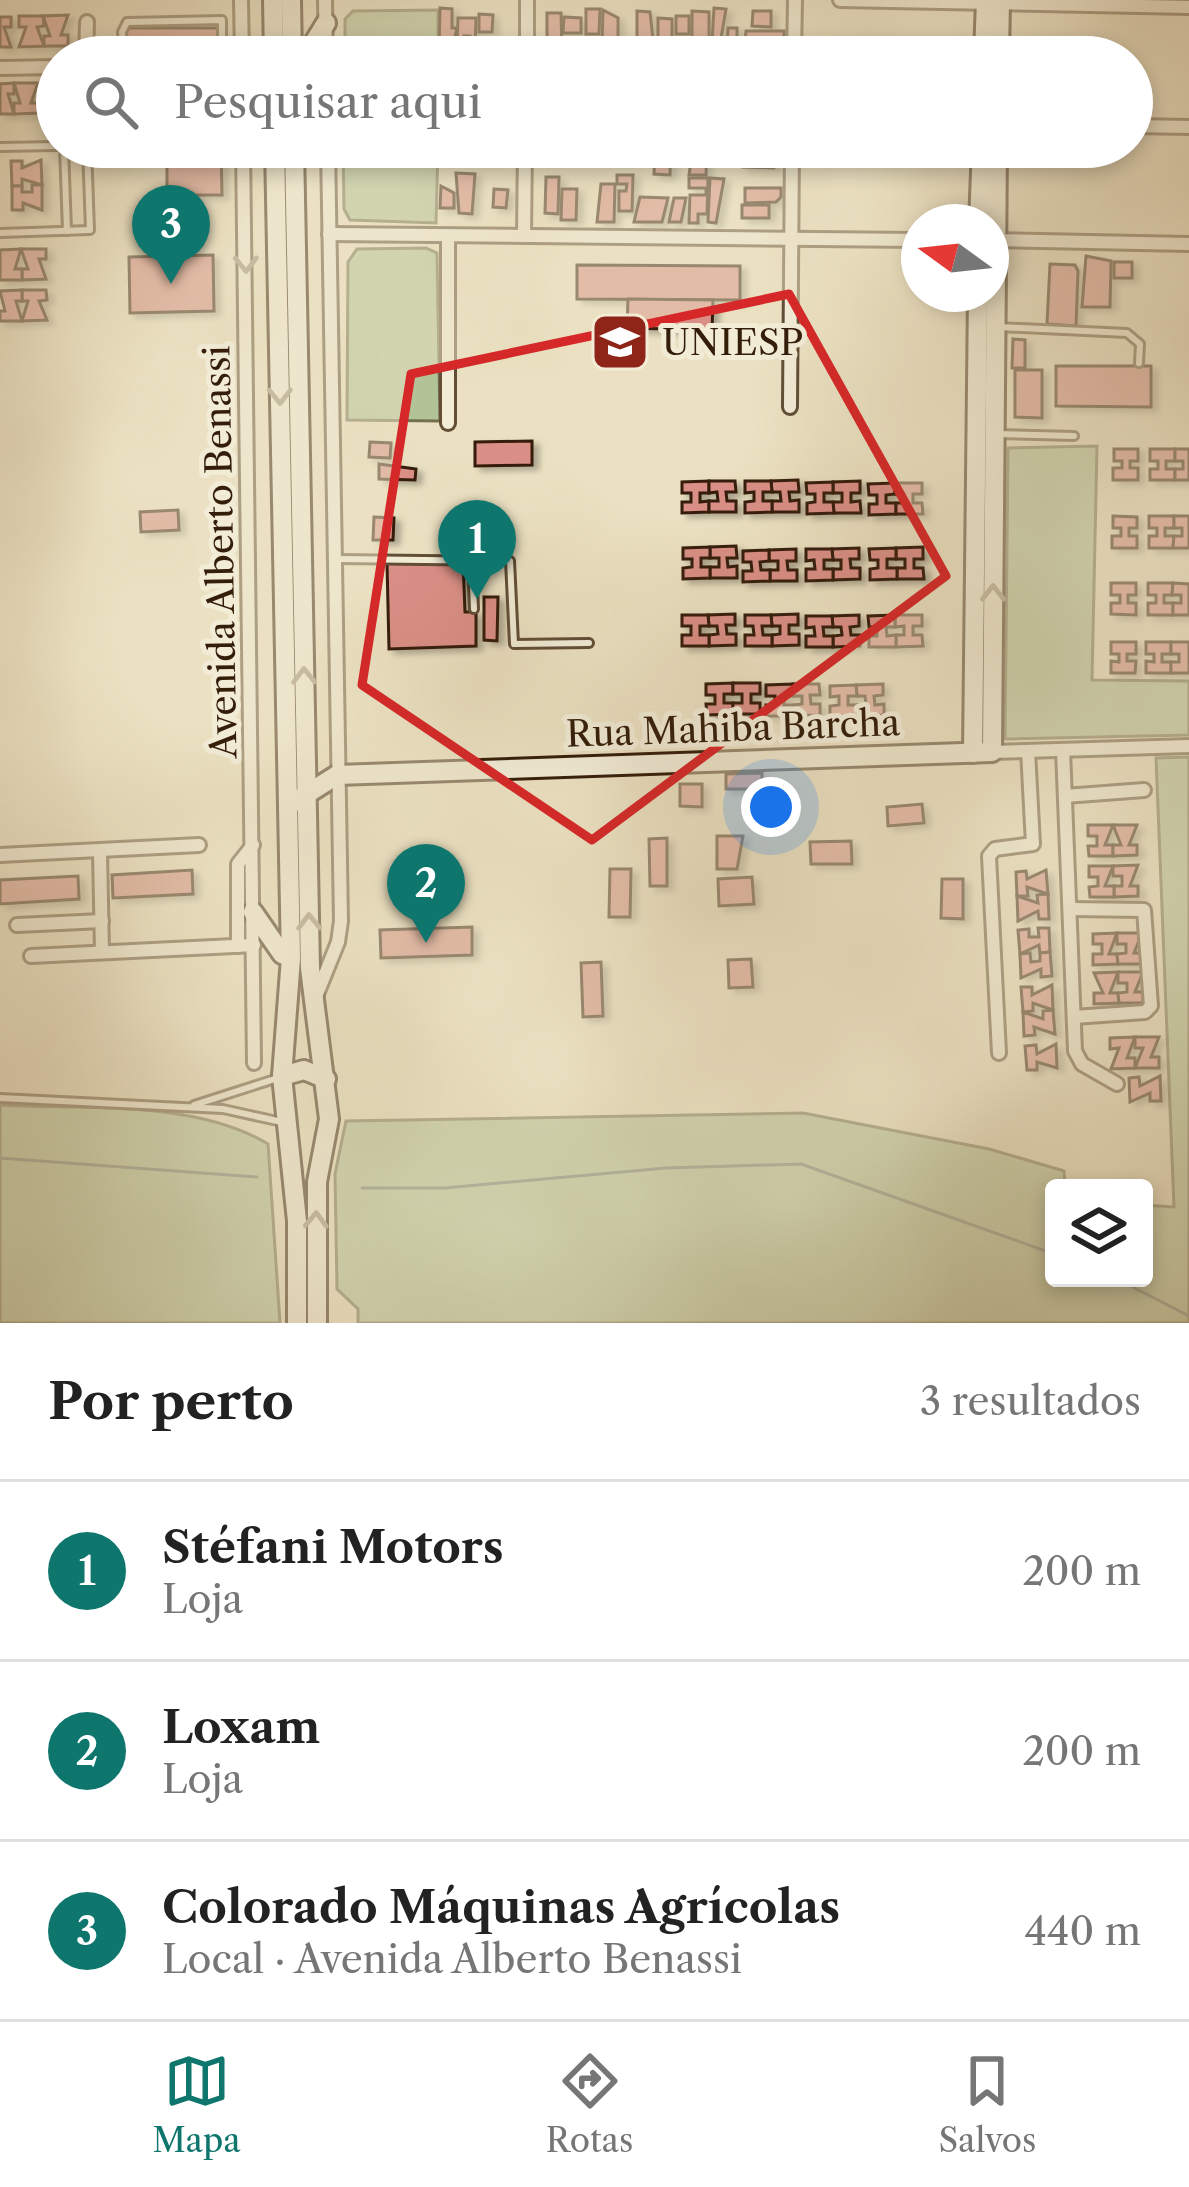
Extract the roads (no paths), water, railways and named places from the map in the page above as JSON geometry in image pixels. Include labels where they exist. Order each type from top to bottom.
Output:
[{"type":"main road","points":[[273,0],[274,36]]},
{"type":"main road","points":[[291,0],[292,36]]},
{"type":"main road","points":[[987,36],[993,2]]},
{"type":"main road","points":[[993,2],[997,36]]},
{"type":"main road","points":[[318,36],[326,23]]},
{"type":"main road","points":[[275,168],[288,806],[281,1076],[296,1221],[297,1323]]},
{"type":"main road","points":[[294,168],[306,793],[314,1000],[329,1119],[317,1182],[317,1323]]},
{"type":"main road","points":[[980,204],[981,168]]},
{"type":"main road","points":[[994,204],[996,168]]},
{"type":"main road","points":[[982,312],[993,434],[983,641]]},
{"type":"main road","points":[[982,753],[987,312]]},
{"type":"main road","name":"Rua Mahiba Barcha","points":[[288,806],[338,775],[982,753]]},
{"type":"main road","points":[[253,912],[286,956]]},
{"type":"main road","points":[[281,1076],[304,1070],[326,1079]]},
{"type":"main road","points":[[285,1122],[292,1130],[308,1131],[329,1119]]},
{"type":"street","points":[[241,0],[242,36]]},
{"type":"street","points":[[326,0],[326,36]]},
{"type":"street","points":[[526,36],[527,0]]},
{"type":"street","points":[[794,36],[795,0]]},
{"type":"street","points":[[840,0],[1189,8]]},
{"type":"street","points":[[87,22],[87,36]]},
{"type":"street","points":[[0,68],[36,67]]},
{"type":"street","points":[[1153,126],[1189,127]]},
{"type":"street","name":"Avenida Alberto Benassi","points":[[243,168],[254,1064]]},
{"type":"street","points":[[314,1000],[338,943],[341,921],[328,168]]},
{"type":"street","points":[[524,236],[526,168]]},
{"type":"street","points":[[790,407],[792,168]]},
{"type":"street","points":[[329,234],[901,240]]},
{"type":"street","points":[[448,236],[448,423]]},
{"type":"street","points":[[1009,240],[1189,244]]},
{"type":"street","name":"Rua Mahiba Barcha","points":[[982,753],[1189,746]]},
{"type":"street","points":[[1063,750],[1077,1058],[1117,1084]]},
{"type":"street","points":[[999,1053],[989,856],[994,849],[1033,844],[1028,751]]},
{"type":"street","points":[[1065,796],[1144,790]]},
{"type":"street","points":[[0,855],[200,844]]},
{"type":"street","points":[[238,946],[238,864],[253,845]]},
{"type":"street","points":[[100,852],[102,952]]},
{"type":"street","points":[[1070,909],[1144,910],[1150,1006],[1145,1012],[1074,1016]]},
{"type":"street","points":[[17,925],[102,921]]},
{"type":"street","points":[[31,956],[238,946],[286,956]]},
{"type":"lane","points":[[122,36],[128,22],[189,19],[222,20],[222,36]]},
{"type":"lane","points":[[0,147],[36,146]]},
{"type":"lane","points":[[63,168],[67,230]]},
{"type":"lane","points":[[0,233],[90,230],[87,168]]},
{"type":"lane","points":[[985,326],[1127,333],[1139,344],[1139,363]]},
{"type":"lane","points":[[993,434],[1074,436]]},
{"type":"lane","points":[[334,559],[510,561],[514,644],[589,643]]},
{"type":"lane","points":[[472,560],[474,609]]},
{"type":"lane","points":[[186,1108],[281,1076]]},
{"type":"lane","points":[[256,1088],[250,1102],[256,1115]]},
{"type":"lane","points":[[0,1098],[186,1108],[285,1122]]},
{"type":"waterway","points":[[0,1158],[257,1177]]},
{"type":"waterway","points":[[362,1188],[445,1188],[666,1168],[801,1164],[1045,1251]]},
{"type":"waterway","points":[[1133,1287],[1189,1316]]},
{"type":"place","name":"Colorado Máquinas Agrícolas","points":[[171,284]]},
{"type":"place","name":"UNIESP","points":[[620,342]]},
{"type":"place","name":"Stéfani Motors","points":[[477,599]]},
{"type":"place","name":"Loxam","points":[[426,943]]}]
